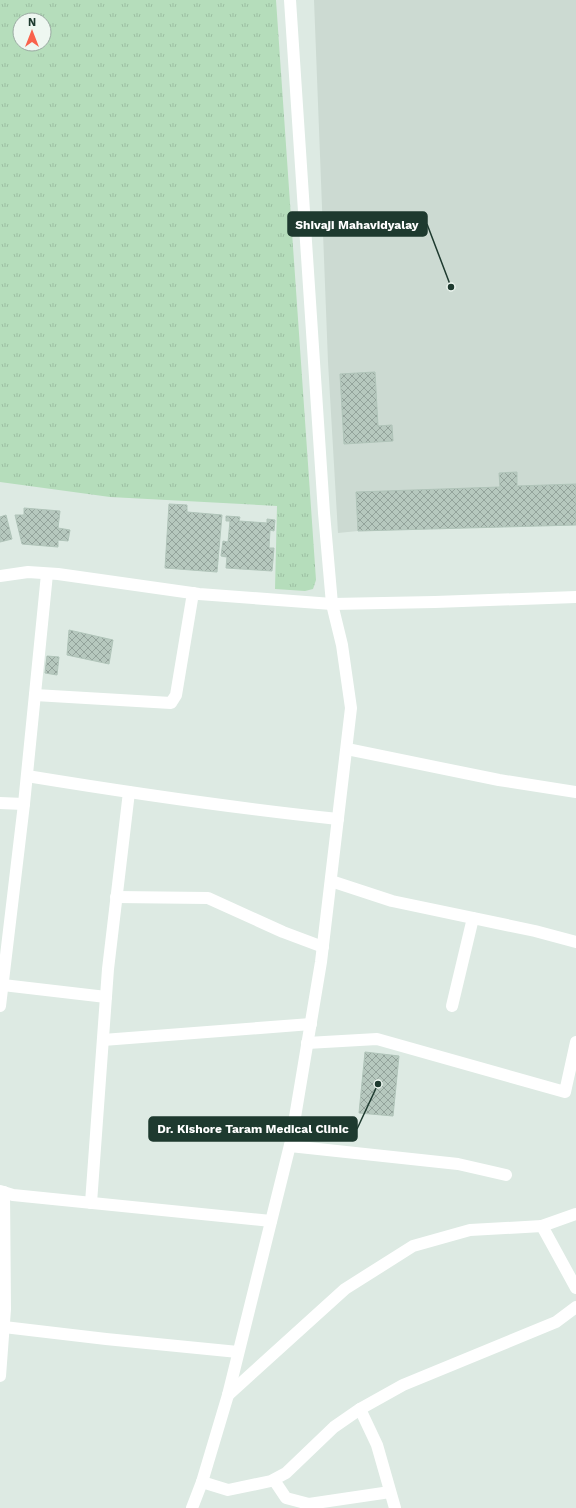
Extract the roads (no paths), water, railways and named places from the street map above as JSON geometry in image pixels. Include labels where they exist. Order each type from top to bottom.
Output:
[{"type":"street","points":[[192,1508],[202,1482],[228,1395],[290,1146],[323,947],[352,708],[342,645],[332,604],[324,513],[290,0]]},
{"type":"street","points":[[0,576],[28,572],[58,574],[193,593],[332,604],[576,597]]},
{"type":"street","points":[[0,1006],[2,978],[24,804],[47,574]]},
{"type":"street","points":[[35,695],[171,703],[176,695],[193,593]]},
{"type":"street","points":[[347,749],[499,780],[576,792]]},
{"type":"street","points":[[27,776],[271,812],[338,819]]},
{"type":"street","points":[[91,1203],[102,1040],[116,897],[129,792]]},
{"type":"street","points":[[0,803],[24,804]]},
{"type":"street","points":[[331,881],[392,901],[535,931],[576,942]]},
{"type":"street","points":[[116,897],[208,898],[283,932],[323,947]]},
{"type":"street","points":[[452,1006],[473,918]]},
{"type":"street","points":[[2,978],[106,997]]},
{"type":"street","points":[[102,1040],[310,1024]]},
{"type":"street","points":[[307,1043],[377,1039],[565,1092],[576,1042]]},
{"type":"street","points":[[290,1146],[458,1164],[506,1175]]},
{"type":"street","points":[[0,1376],[4,1327],[2,1191],[13,1195],[271,1221]]},
{"type":"street","points":[[228,1395],[345,1289],[413,1246],[470,1230],[542,1226],[576,1214]]},
{"type":"street","points":[[542,1226],[576,1288]]},
{"type":"street","points":[[202,1482],[228,1490],[274,1480],[286,1473],[334,1427],[360,1409],[403,1385],[556,1322],[576,1308]]},
{"type":"street","points":[[4,1327],[238,1352]]},
{"type":"street","points":[[360,1409],[377,1445],[395,1508]]},
{"type":"street","points":[[274,1480],[286,1498],[309,1504],[390,1492]]},
{"type":"place","name":"Shivaji Mahavidyalay","points":[[451,287]]},
{"type":"place","name":"Dr. Kishore Taram Medical Clinic","points":[[378,1084]]}]
